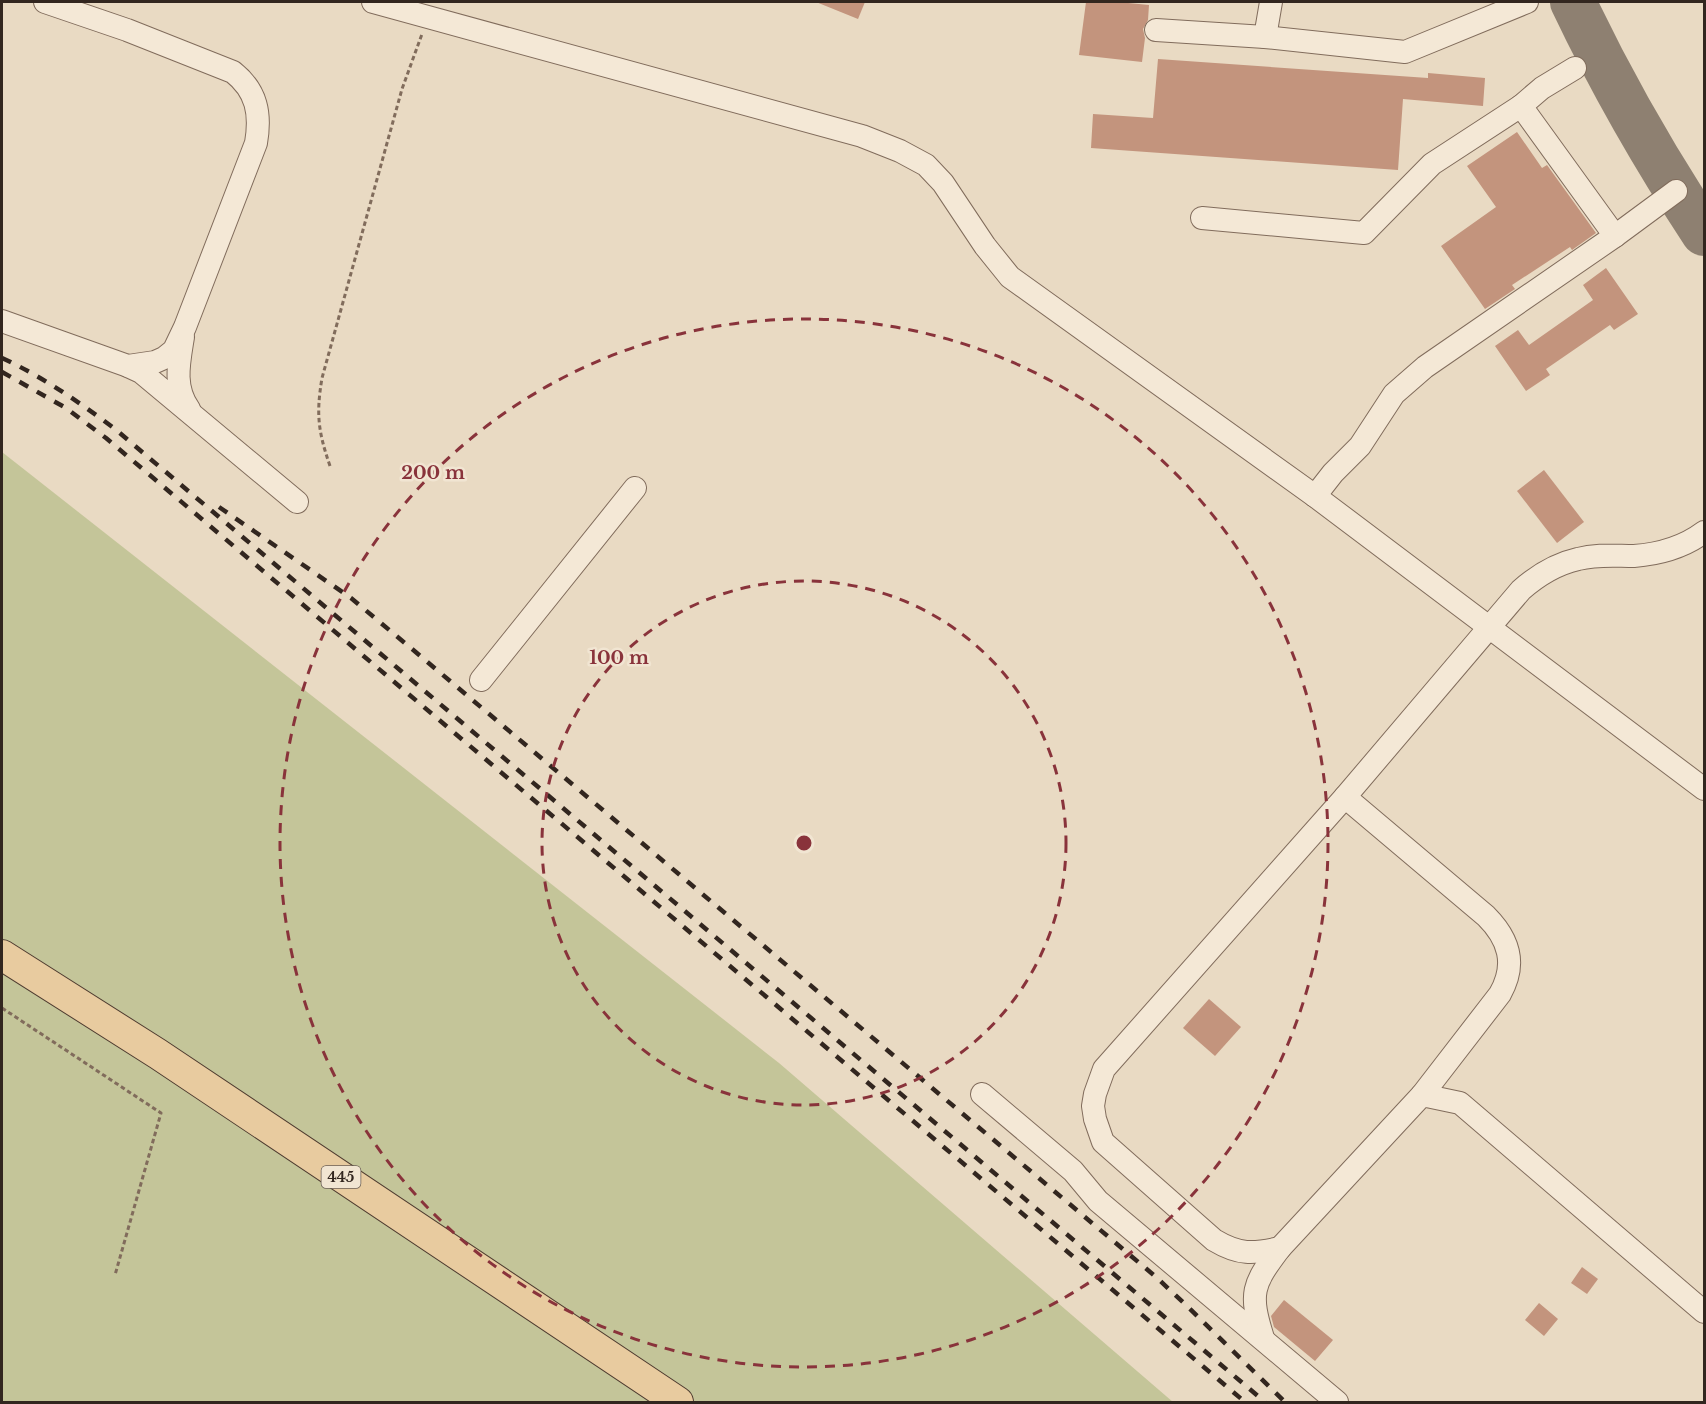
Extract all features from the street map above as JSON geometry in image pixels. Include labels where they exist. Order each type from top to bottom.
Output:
[{"type":"main road","name":"445","points":[[2,955],[158,1054],[678,1402]]},
{"type":"lane","points":[[45,2],[137,34],[233,72],[243,80],[254,98],[259,116],[256,143],[174,350],[155,362],[128,366]]},
{"type":"lane","points":[[373,2],[429,8],[851,132],[900,151],[926,165],[943,183],[985,246],[1010,277],[1314,496],[1704,789]]},
{"type":"lane","points":[[1265,37],[1271,2]]},
{"type":"lane","points":[[1155,30],[1265,37],[1405,52],[1527,2]]},
{"type":"lane","points":[[1202,218],[1365,233],[1432,164],[1575,68]]},
{"type":"lane","points":[[1521,106],[1615,236]]},
{"type":"lane","points":[[1314,496],[1360,446],[1394,394],[1425,368],[1615,236],[1676,190]]},
{"type":"lane","points":[[2,321],[141,372],[297,502]]},
{"type":"lane","points":[[185,327],[178,364],[178,380],[182,399],[193,414]]},
{"type":"lane","points":[[481,680],[635,488]]},
{"type":"lane","points":[[1280,1248],[1251,1253],[1227,1248],[1214,1240],[1103,1142],[1093,1106],[1104,1069],[1345,797],[1521,590],[1545,572],[1563,563],[1580,558],[1607,555],[1655,554],[1679,547],[1704,532]]},
{"type":"lane","points":[[1263,1338],[1254,1310],[1257,1284],[1263,1270],[1280,1248],[1422,1095],[1500,993],[1508,975],[1508,950],[1497,927],[1345,797]]},
{"type":"lane","points":[[982,1094],[1073,1172],[1098,1200],[1337,1402]]},
{"type":"lane","points":[[1422,1095],[1460,1103],[1704,1312]]},
{"type":"path","points":[[330,466],[321,439],[317,407],[322,378],[402,89],[429,8]]},
{"type":"path","points":[[2,1008],[160,1113],[115,1275]]},
{"type":"green space","points":[[2,452],[779,1063],[1173,1402],[2,1402]]},
{"type":"building","points":[[816,2],[865,2],[858,19]]},
{"type":"building","points":[[1086,2],[1149,5],[1148,20],[1143,29],[1145,38],[1142,62],[1079,55]]},
{"type":"building","points":[[1158,59],[1428,78],[1428,73],[1485,78],[1483,106],[1403,99],[1398,170],[1091,148],[1093,114],[1153,118]]},
{"type":"building","points":[[1517,132],[1542,168],[1547,165],[1596,233],[1572,250],[1570,247],[1512,285],[1515,289],[1485,309],[1441,246],[1496,207],[1467,166]]},
{"type":"building","points":[[1606,268],[1638,314],[1614,330],[1610,325],[1546,369],[1550,375],[1526,391],[1495,346],[1518,330],[1529,345],[1593,300],[1583,285]]},
{"type":"building","points":[[1544,470],[1584,522],[1557,543],[1517,491]]},
{"type":"building","points":[[1209,999],[1241,1027],[1215,1056],[1183,1028]]},
{"type":"building","points":[[1582,1267],[1598,1279],[1587,1294],[1571,1283]]},
{"type":"building","points":[[1284,1300],[1333,1340],[1315,1361],[1274,1327],[1271,1316]]},
{"type":"building","points":[[1539,1303],[1558,1319],[1544,1336],[1525,1320]]},
{"type":"taxiway","points":[[1573,2],[1634,120],[1704,233]]},
{"type":"railway","points":[[2,358],[60,390],[115,429],[1265,1402]]},
{"type":"railway","points":[[2,372],[66,408],[106,438],[1245,1402]]},
{"type":"railway","points":[[219,507],[351,598],[418,654],[1156,1277],[1285,1402]]}]
